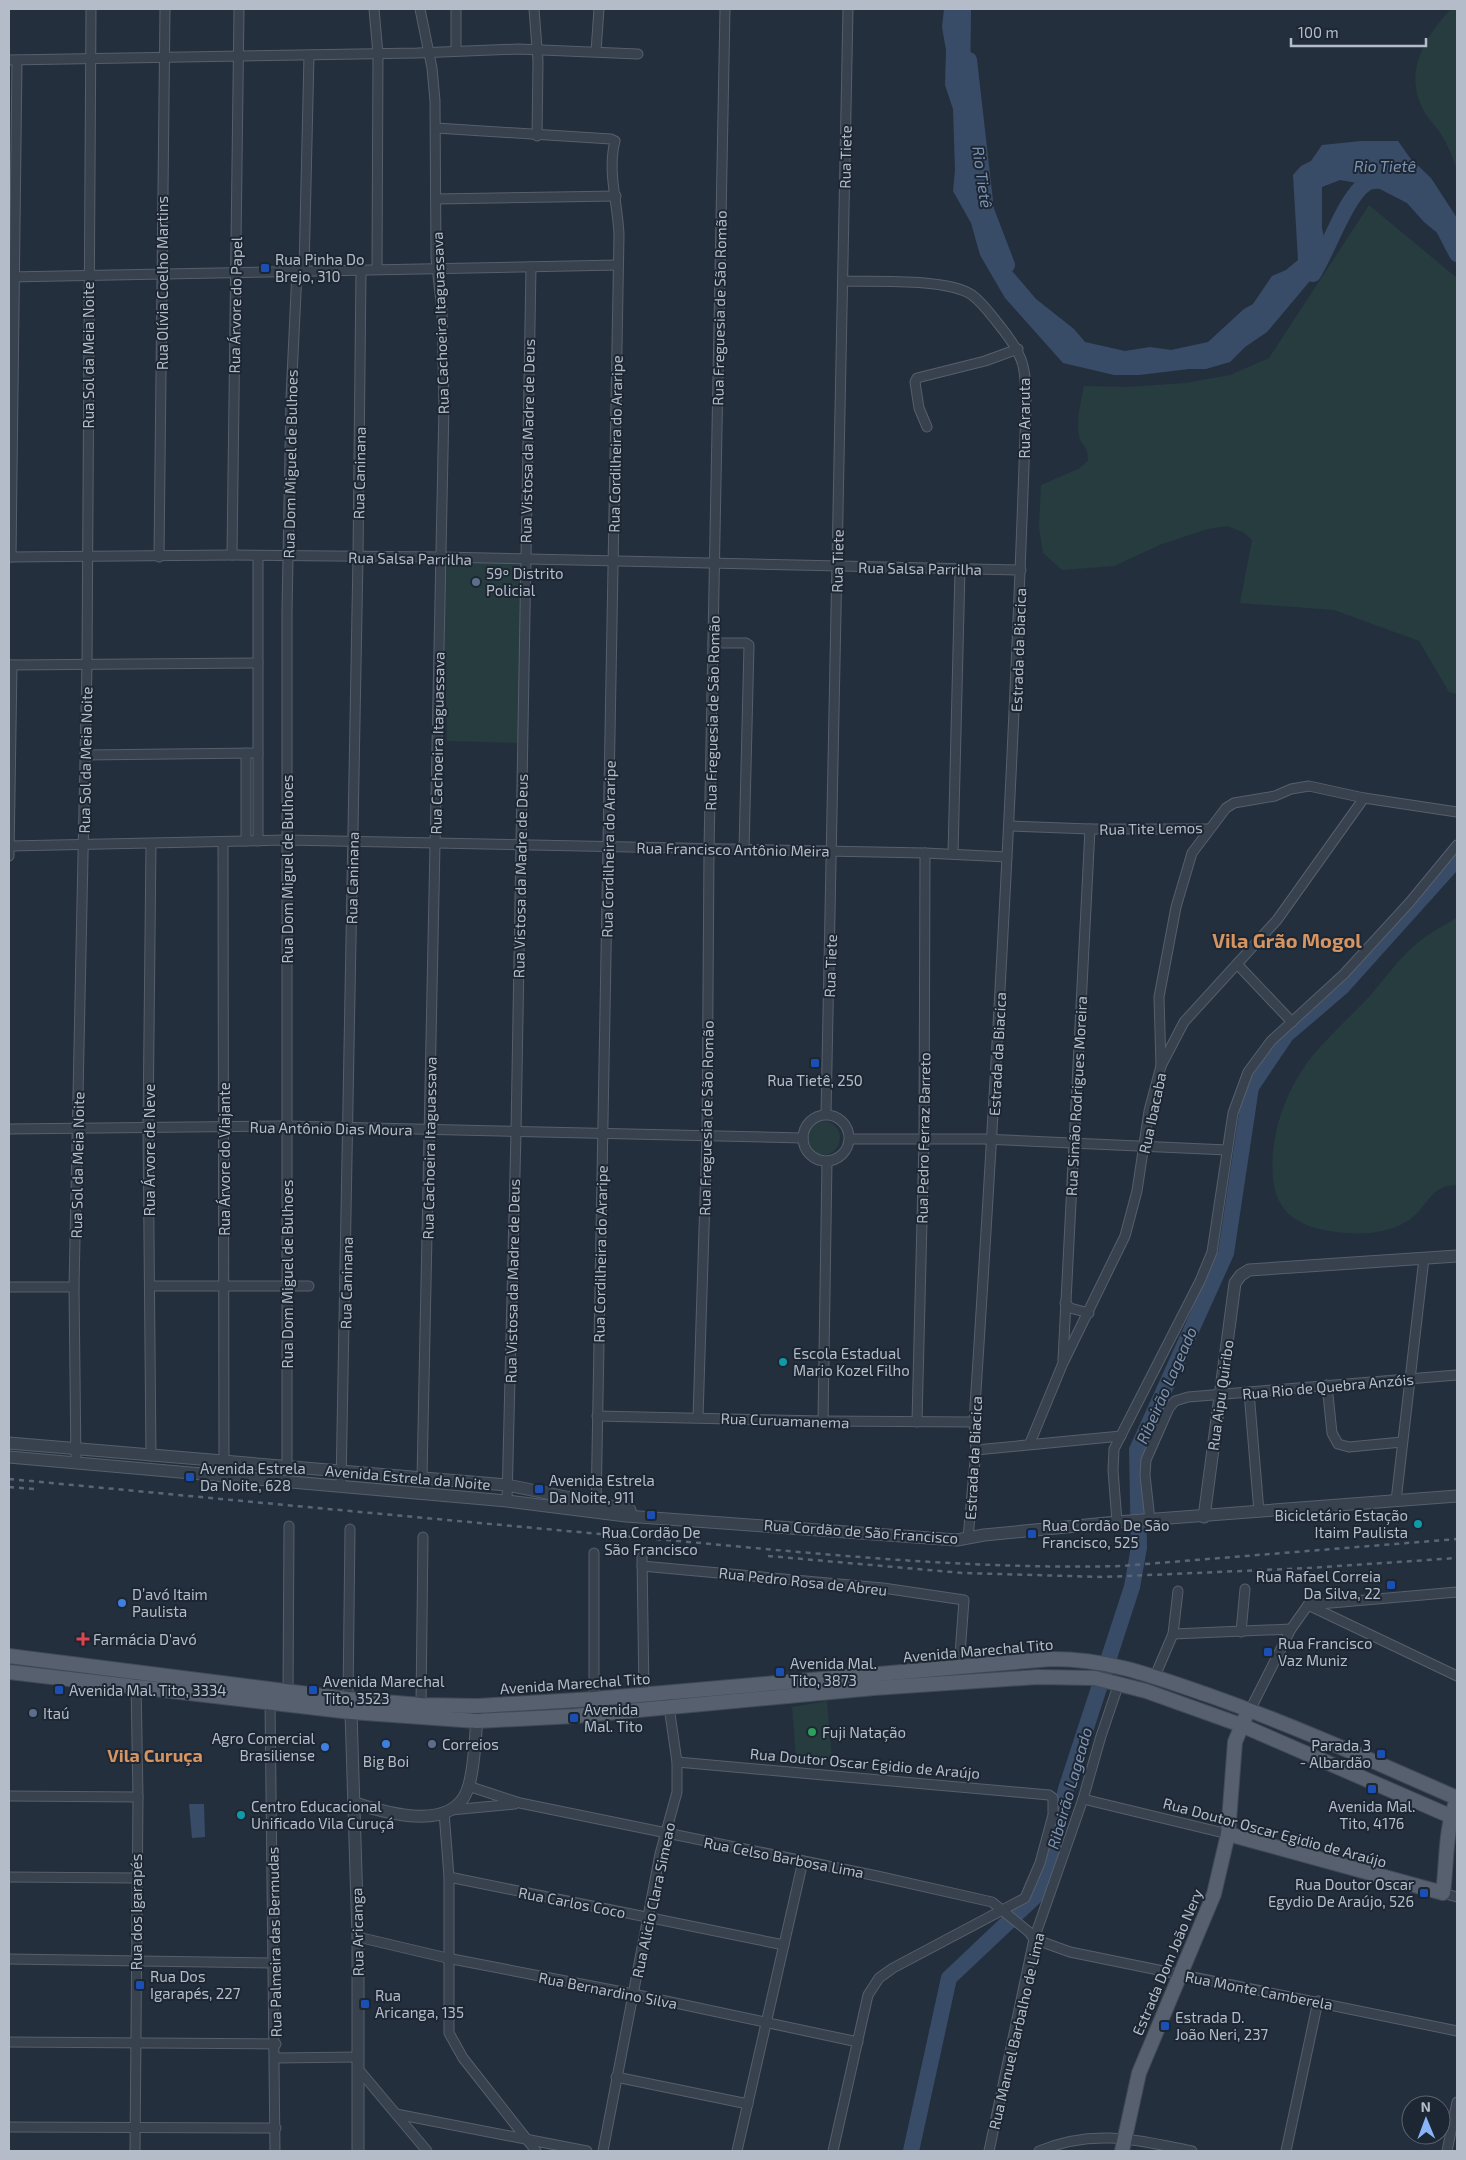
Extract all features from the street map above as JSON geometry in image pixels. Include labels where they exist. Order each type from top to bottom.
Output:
[{"type":"main road","name":"Avenida Marechal Tito","points":[[10,1657],[288,1692],[349,1706],[477,1721],[668,1708],[874,1688],[1038,1677],[1095,1678],[1116,1682],[1241,1725],[1454,1817]]},
{"type":"main road","name":"Avenida Marechal Tito","points":[[9,1672],[270,1702],[349,1706],[478,1706],[644,1695],[1050,1659],[1101,1662],[1155,1676],[1250,1710],[1457,1799]]},
{"type":"main road","name":"Estrada Dom João Nery","points":[[1124,2144],[1139,2072],[1214,1894],[1228,1834],[1233,1758],[1241,1725],[1250,1710]]},
{"type":"main road","points":[[1443,1893],[1453,1841],[1457,1799]]},
{"type":"main road","name":"Rua Doutor Oscar Egidio de Araújo","points":[[1228,1834],[1443,1893]]},
{"type":"street","name":"Rua Sol da Meia Noite","points":[[76,1463],[74,1287],[87,664],[91,9]]},
{"type":"street","name":"Rua Olívia Coelho Martins","points":[[159,557],[165,9]]},
{"type":"street","name":"Rua Árvore do Papel","points":[[232,555],[239,9]]},
{"type":"street","points":[[374,9],[378,54],[377,269]]},
{"type":"street","name":"Rua Cachoeira Itaguassava","points":[[420,9],[433,76],[436,128],[437,268],[443,339],[441,558],[422,1479]]},
{"type":"street","points":[[456,9],[456,50]]},
{"type":"street","points":[[436,128],[537,136],[538,61],[534,9]]},
{"type":"street","points":[[596,51],[599,9]]},
{"type":"street","name":"Rua Freguesia de São Romão","points":[[698,1417],[707,1136],[709,850],[724,9]]},
{"type":"street","name":"Rua Tiete","points":[[826,1114],[833,851],[848,9]]},
{"type":"street","points":[[10,558],[13,60],[428,53],[456,50],[536,49],[638,54]]},
{"type":"street","name":"Rua Dom Miguel de Bulhoes","points":[[288,1467],[286,840],[288,556],[292,381],[300,271],[309,55]]},
{"type":"street","name":"Rua Cordilheira do Araripe","points":[[537,136],[615,140],[611,163],[618,217],[618,265],[596,1507]]},
{"type":"street","points":[[436,199],[616,196]]},
{"type":"street","points":[[11,277],[618,265]]},
{"type":"street","name":"Rua Vistosa da Madre de Deus","points":[[507,1501],[516,1132],[531,267]]},
{"type":"street","name":"Rua Caninana","points":[[341,1486],[358,557],[361,270]]},
{"type":"street","name":"Rua Araruta","points":[[842,281],[926,284],[959,289],[971,294],[983,305],[1018,350],[1023,362],[1026,400],[1021,570]]},
{"type":"street","points":[[927,427],[919,408],[916,378],[985,361],[1018,350]]},
{"type":"street","name":"Rua Salsa Parrilha","points":[[10,558],[232,555],[613,560],[837,567],[1021,570]]},
{"type":"street","points":[[258,556],[258,841]]},
{"type":"street","points":[[953,854],[960,569]]},
{"type":"street","name":"Estrada da Biacica","points":[[968,1538],[976,1450],[974,1422],[992,1140],[1021,570]]},
{"type":"street","points":[[713,643],[746,643],[749,645],[744,850]]},
{"type":"street","points":[[9,856],[10,665],[258,663]]},
{"type":"street","points":[[85,755],[258,752]]},
{"type":"street","points":[[246,753],[246,841]]},
{"type":"street","name":"Rua Tite Lemos","points":[[1009,826],[1090,830],[1208,829],[1226,808],[1234,803],[1275,796],[1301,786],[1318,786],[1364,798],[1457,812]]},
{"type":"street","name":"Rua Ibacaba","points":[[1030,1443],[1063,1363],[1125,1236],[1134,1210],[1149,1111],[1162,1066],[1184,1022],[1277,920],[1364,798]]},
{"type":"street","points":[[1162,1066],[1159,997],[1176,907],[1192,853],[1208,829]]},
{"type":"street","name":"Rua Simão Rodrigues Moreira","points":[[1063,1363],[1064,1304],[1090,830]]},
{"type":"street","name":"Rua Francisco Antônio Meira","points":[[9,846],[286,840],[925,853],[1007,857]]},
{"type":"street","name":"Rua Árvore do Viajante","points":[[223,842],[224,1476]]},
{"type":"street","name":"Rua Árvore de Neve","points":[[151,844],[148,1128],[151,1456]]},
{"type":"street","points":[[1121,1522],[1113,1458],[1120,1436],[1200,1281],[1212,1252],[1233,1113],[1248,1072],[1270,1041],[1344,974],[1410,902],[1457,845]]},
{"type":"street","name":"Rua Pedro Ferraz Barreto","points":[[918,1422],[924,1140],[925,853]]},
{"type":"street","points":[[1238,965],[1292,1022]]},
{"type":"street","points":[[1160,1035],[1175,1040]]},
{"type":"street","points":[[826,1114],[841,1119],[849,1132],[850,1139],[848,1146],[840,1157],[827,1161],[813,1157],[804,1145],[802,1138],[807,1124],[812,1119],[826,1114]]},
{"type":"street","name":"Rua Antônio Dias Moura","points":[[9,1128],[287,1126],[802,1138]]},
{"type":"street","points":[[850,1139],[992,1140],[1227,1150]]},
{"type":"street","points":[[823,1422],[827,1161]]},
{"type":"street","points":[[1396,1501],[1402,1442],[1412,1379],[1424,1258],[1457,1256]]},
{"type":"street","name":"Rua Aipu Quiribo","points":[[1204,1517],[1235,1284],[1241,1274],[1249,1270],[1424,1258]]},
{"type":"street","points":[[150,1286],[309,1286]]},
{"type":"street","points":[[9,1287],[74,1287]]},
{"type":"street","points":[[1064,1304],[1070,1308],[1089,1313]]},
{"type":"street","name":"Rua Rio de Quebra Anzóis","points":[[1146,1520],[1146,1460],[1169,1408],[1176,1401],[1188,1397],[1220,1394],[1457,1375]]},
{"type":"street","points":[[1327,1385],[1332,1433],[1338,1444],[1348,1447],[1402,1442]]},
{"type":"street","points":[[1249,1392],[1259,1512]]},
{"type":"street","name":"Rua Curuamanema","points":[[597,1416],[698,1417],[823,1422],[974,1422]]},
{"type":"street","points":[[976,1450],[1030,1443],[1120,1436]]},
{"type":"street","name":"Avenida Estrela da Noite","points":[[9,1443],[342,1473],[507,1485],[596,1507]]},
{"type":"street","name":"Avenida Estrela da Noite","points":[[9,1457],[507,1501],[596,1507]]},
{"type":"street","name":"Rua Cordão de São Francisco","points":[[596,1507],[653,1516],[958,1540],[1121,1522],[1457,1496]]},
{"type":"street","points":[[288,1692],[289,1526]]},
{"type":"street","points":[[349,1706],[350,1529]]},
{"type":"street","points":[[421,1706],[423,1537]]},
{"type":"street","points":[[594,1553],[594,1699]]},
{"type":"street","name":"Rua Pedro Rosa de Abreu","points":[[644,1695],[642,1562],[883,1588],[964,1600],[959,1668]]},
{"type":"street","points":[[1241,1632],[1245,1589]]},
{"type":"street","points":[[1155,1676],[1173,1634],[1178,1591]]},
{"type":"street","points":[[1308,1605],[1457,1592]]},
{"type":"street","points":[[1250,1710],[1292,1630],[1308,1605]]},
{"type":"street","points":[[1308,1605],[1457,1676]]},
{"type":"street","points":[[1173,1634],[1292,1630]]},
{"type":"street","name":"Rua dos Igarapés","points":[[135,2151],[138,1797],[136,1672]]},
{"type":"street","name":"Rua Manuel Barbalho de Lima","points":[[989,2151],[1031,1936],[1083,1799],[1116,1682]]},
{"type":"street","name":"Rua Alicio Clara Simeao","points":[[603,2151],[665,1833],[677,1792],[677,1762],[666,1693]]},
{"type":"street","name":"Rua Palmeira das Bermudas","points":[[270,1702],[276,2151]]},
{"type":"street","name":"Rua Aricanga","points":[[349,1706],[355,1803],[358,1937],[358,2151]]},
{"type":"street","points":[[355,1803],[396,1814],[429,1816],[448,1811],[461,1801],[468,1786],[478,1706]]},
{"type":"street","name":"Rua Doutor Oscar Egidio de Araújo","points":[[677,1762],[1049,1795],[1054,1801],[1052,1815],[1040,1862],[1029,1893],[1020,1902],[1002,1908]]},
{"type":"street","name":"Rua Celso Barbosa Lima","points":[[468,1786],[520,1803],[992,1902],[1002,1908],[1031,1936]]},
{"type":"street","points":[[9,1796],[138,1797]]},
{"type":"street","name":"Rua Doutor Oscar Egidio de Araújo","points":[[1083,1799],[1228,1834]]},
{"type":"street","name":"Rua Celso Barbosa Lima","points":[[448,1811],[520,1803]]},
{"type":"street","points":[[448,1811],[448,2024],[454,2045],[536,2151]]},
{"type":"street","points":[[737,2151],[803,1861]]},
{"type":"street","name":"Rua Carlos Coco","points":[[449,1877],[784,1945]]},
{"type":"street","points":[[9,1878],[136,1878]]},
{"type":"street","name":"Rua Doutor Oscar Egidio de Araújo","points":[[1443,1893],[1457,1897]]},
{"type":"street","points":[[833,2151],[868,1995],[879,1978],[912,1956],[1002,1908]]},
{"type":"street","name":"Rua Monte Camberela","points":[[1031,1936],[1070,1952],[1318,2001],[1457,2031]]},
{"type":"street","name":"Rua Bernardino Silva","points":[[358,1937],[447,1958],[633,1994],[766,2024],[858,2042]]},
{"type":"street","points":[[9,1959],[274,1963]]},
{"type":"street","points":[[1286,2151],[1318,2001]]},
{"type":"street","points":[[9,2042],[276,2044]]},
{"type":"street","points":[[276,2058],[358,2057]]},
{"type":"street","points":[[359,2070],[427,2151]]},
{"type":"street","points":[[616,2077],[748,2104]]},
{"type":"street","points":[[1447,2151],[1457,2102]]},
{"type":"street","points":[[396,2114],[587,2151]]},
{"type":"street","points":[[9,2127],[276,2128]]},
{"type":"street","points":[[1039,2151],[1059,2142],[1082,2138],[1192,2151]]},
{"type":"green space","points":[[1451,9],[1457,9],[1457,170],[1444,138],[1425,113],[1418,98],[1416,84],[1416,70],[1425,44],[1432,32]]},
{"type":"green space","points":[[1369,205],[1457,278],[1457,694],[1449,692],[1419,641],[1334,610],[1240,603],[1252,540],[1243,532],[1227,526],[1208,529],[1162,544],[1114,566],[1062,570],[1043,553],[1039,527],[1041,485],[1078,469],[1088,461],[1087,451],[1080,439],[1078,430],[1079,411],[1084,386],[1128,387],[1185,383],[1230,375],[1269,358]]},
{"type":"green space","points":[[443,560],[521,563],[518,743],[447,741]]},
{"type":"green space","points":[[1457,918],[1457,1185],[1437,1191],[1406,1222],[1382,1231],[1341,1233],[1316,1228],[1299,1221],[1291,1216],[1281,1204],[1274,1188],[1273,1178],[1274,1145],[1281,1113],[1287,1098],[1303,1068],[1313,1055],[1368,998],[1409,950],[1429,934]]},
{"type":"green space","points":[[823,1121],[830,1122],[835,1126],[839,1131],[839,1145],[835,1150],[830,1154],[823,1155],[816,1154],[811,1150],[807,1145],[806,1138],[807,1131],[811,1126],[816,1122]]},
{"type":"green space","name":"Fuji Natação","points":[[827,1701],[832,1758],[796,1758],[792,1707]]},
{"type":"water","name":"Rio Tietê","points":[[944,9],[971,9],[970,92],[974,121],[972,143],[975,181],[987,227],[1002,249],[1007,265],[1036,299],[1074,329],[1085,342],[1125,351],[1150,347],[1171,350],[1208,342],[1244,309],[1253,304],[1272,276],[1286,270],[1298,260],[1293,175],[1301,166],[1311,161],[1322,145],[1361,141],[1398,141],[1410,158],[1431,178],[1457,218],[1457,249],[1424,222],[1407,203],[1374,186],[1340,180],[1322,187],[1322,228],[1326,247],[1320,269],[1267,332],[1245,347],[1230,362],[1206,369],[1189,369],[1139,375],[1114,375],[1063,363],[1005,298],[980,255],[971,223],[953,191],[955,170],[953,109],[945,85],[946,50],[942,27]]},
{"type":"water","points":[[189,1804],[204,1804],[205,1837],[192,1838]]},
{"type":"waterway","name":"Rio Tietê","points":[[969,60],[986,210],[1007,265]]},
{"type":"waterway","name":"Rio Tietê","points":[[1313,274],[1353,197],[1361,187],[1369,182],[1385,181]]},
{"type":"waterway","name":"Rio Tietê","points":[[1443,227],[1457,254]]},
{"type":"waterway","name":"Ribeirão Lageado","points":[[911,2151],[949,1978],[1042,1890],[1066,1789],[1132,1587],[1139,1547],[1137,1450],[1226,1253],[1251,1087],[1286,1035],[1342,987],[1457,859]]},
{"type":"railway","points":[[9,1479],[823,1554],[942,1563],[1061,1567],[1121,1566],[1457,1539]]},
{"type":"railway","points":[[9,1487],[34,1489]]},
{"type":"railway","points":[[768,1556],[963,1573],[1103,1577],[1309,1568],[1457,1558]]},
{"type":"place","name":"Rua Pinha Do Brejo, 310","points":[[265,268]]},
{"type":"place","name":"59º Distrito Policial","points":[[476,582]]},
{"type":"place","name":"Rua Tietê, 250","points":[[815,1063]]},
{"type":"place","name":"Escola Estadual Mario Kozel Filho","points":[[783,1362]]},
{"type":"place","name":"Avenida Estrela Da Noite, 628","points":[[190,1477]]},
{"type":"place","name":"Avenida Estrela Da Noite, 911","points":[[539,1489]]},
{"type":"place","name":"Rua Cordão De São Francisco","points":[[651,1515]]},
{"type":"place","name":"Bicicletário Estação Itaim Paulista","points":[[1418,1524]]},
{"type":"place","name":"Rua Cordão De São Francisco, 525","points":[[1032,1534]]},
{"type":"place","name":"Rua Rafael Correia Da Silva, 22","points":[[1391,1585]]},
{"type":"place","name":"D’avó Itaim Paulista","points":[[122,1603]]},
{"type":"place","name":"Farmácia D'avó","points":[[83,1639]]},
{"type":"place","name":"Rua Francisco Vaz Muniz","points":[[1268,1652]]},
{"type":"place","name":"Avenida Mal. Tito, 3873","points":[[780,1672]]},
{"type":"place","name":"Avenida Mal. Tito, 3334","points":[[59,1690]]},
{"type":"place","name":"Avenida Marechal Tito, 3523","points":[[313,1690]]},
{"type":"place","name":"Itaú","points":[[33,1713]]},
{"type":"place","name":"Avenida Mal. Tito","points":[[574,1718]]},
{"type":"place","name":"Fuji Natação","points":[[812,1732]]},
{"type":"place","name":"Big Boi","points":[[386,1744]]},
{"type":"place","name":"Correios","points":[[432,1744]]},
{"type":"place","name":"Agro Comercial Brasiliense","points":[[325,1747]]},
{"type":"place","name":"Parada 3 - Albardão","points":[[1381,1754]]},
{"type":"place","name":"Avenida Mal. Tito, 4176","points":[[1372,1789]]},
{"type":"place","name":"Centro Educacional Unificado Vila Curuçá","points":[[241,1815]]},
{"type":"place","name":"Rua Doutor Oscar Egydio De Araújo, 526","points":[[1424,1893]]},
{"type":"place","name":"Rua Dos Igarapés, 227","points":[[140,1985]]},
{"type":"place","name":"Rua Aricanga, 135","points":[[365,2004]]},
{"type":"place","name":"Estrada D. João Neri, 237","points":[[1165,2026]]},
{"type":"district","name":"Vila Grão Mogol","points":[[1287,940]]},
{"type":"district","name":"Vila Curuça","points":[[155,1755]]}]
